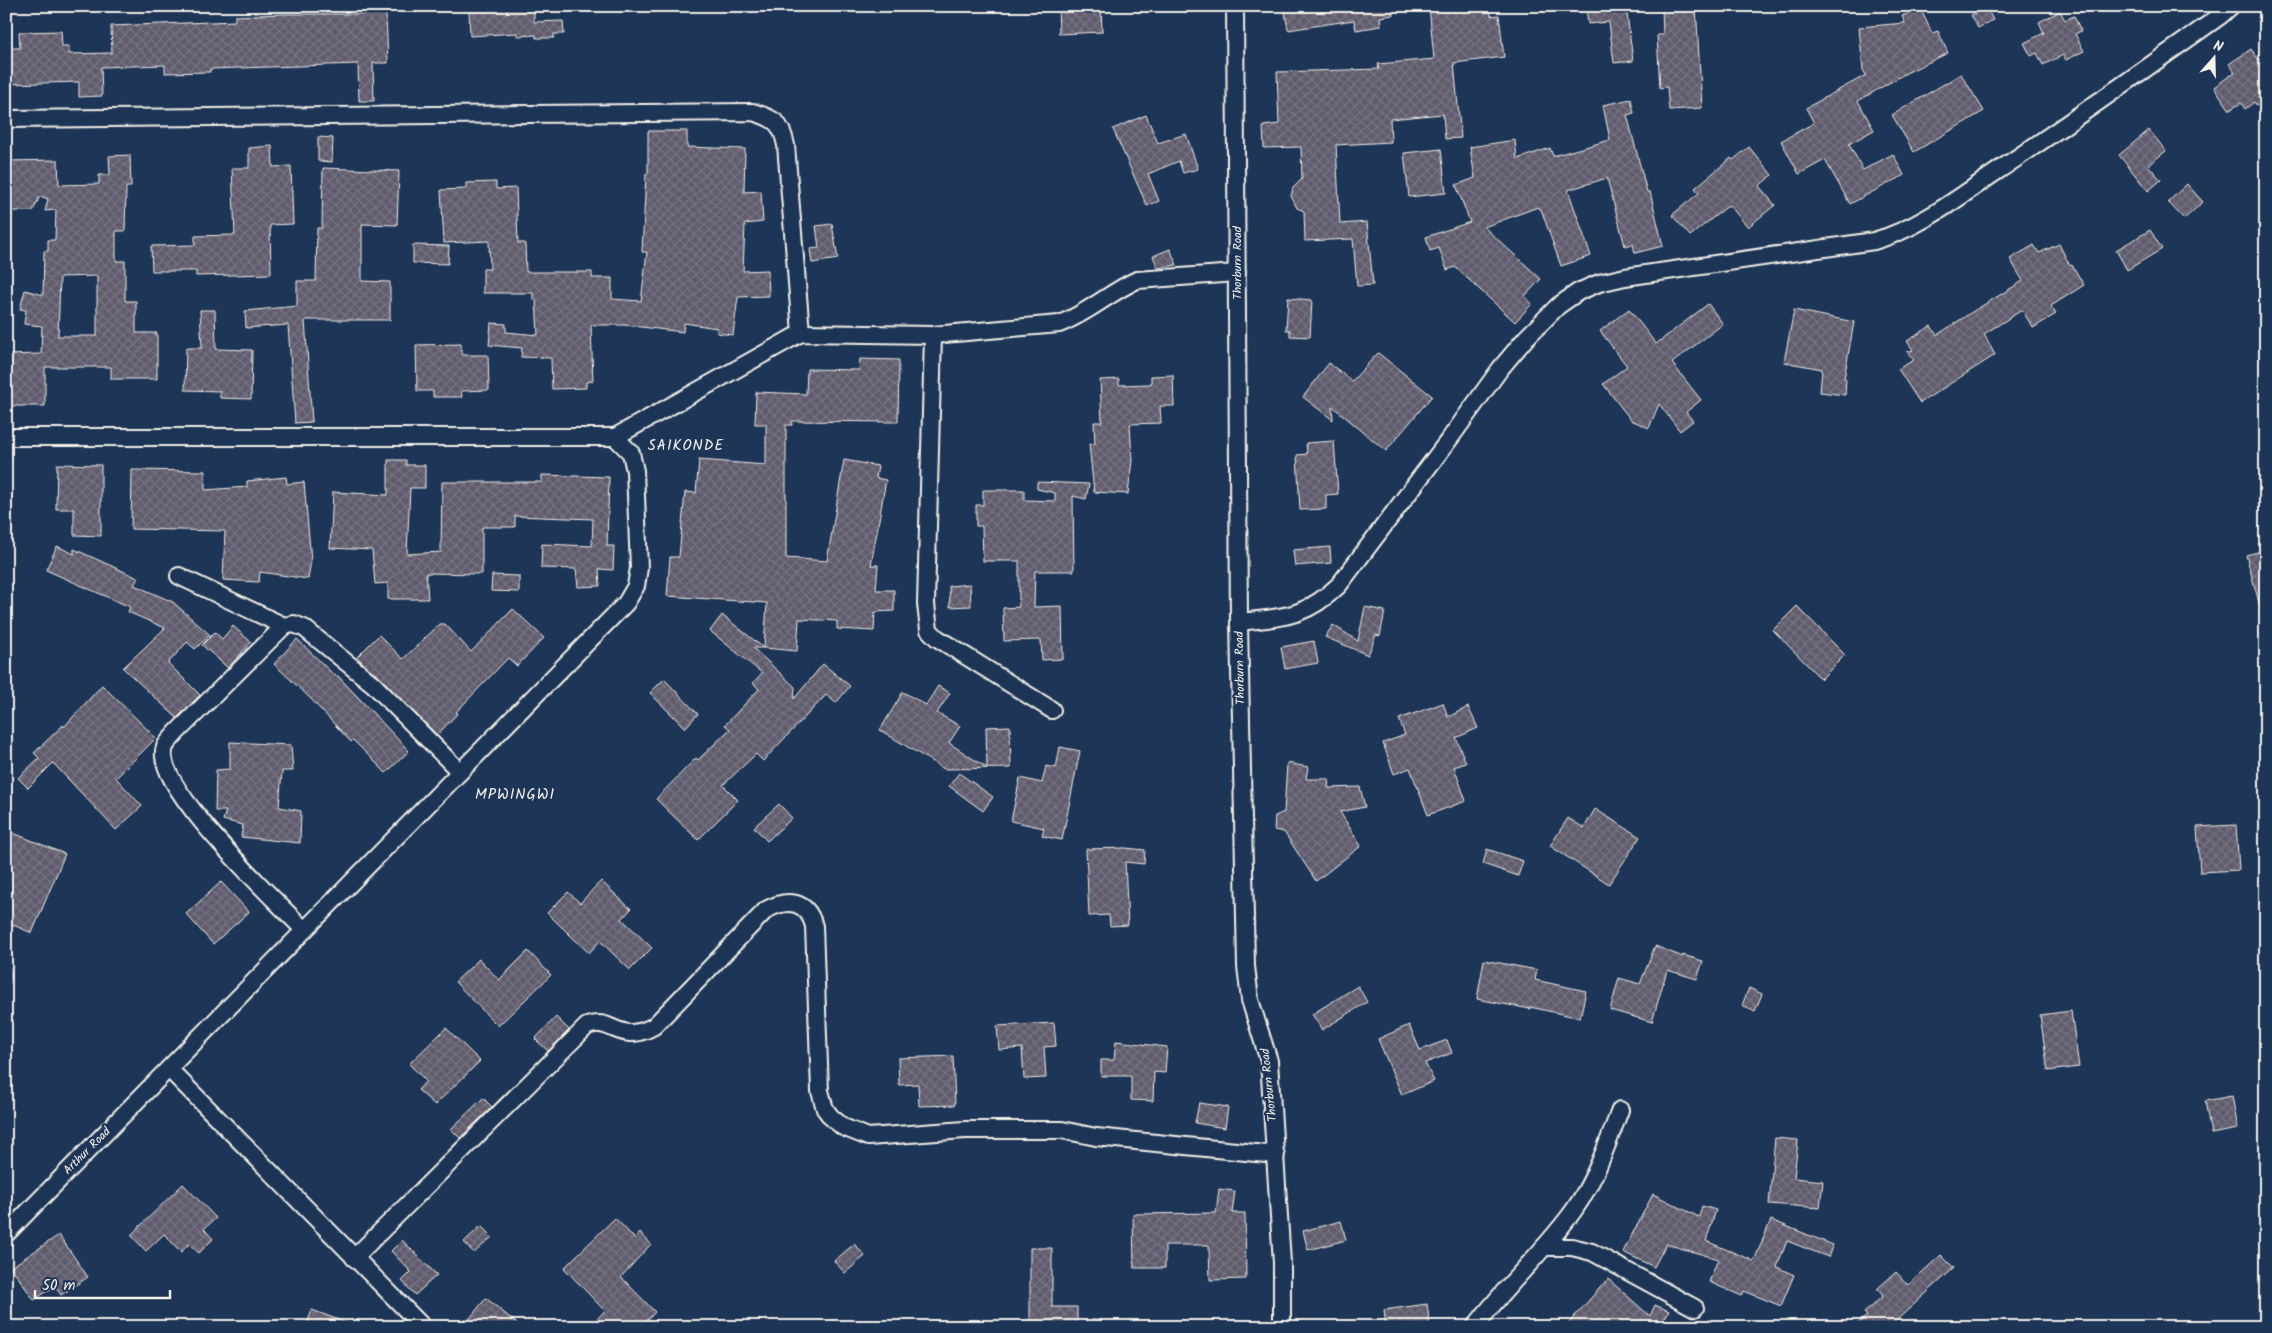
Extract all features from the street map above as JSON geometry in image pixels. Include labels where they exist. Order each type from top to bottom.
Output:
[{"type":"street","name":"Thorburn Road","points":[[1235,6],[1239,622],[1246,966],[1250,1000],[1269,1061],[1282,1263],[1282,1327]]},
{"type":"street","points":[[1239,622],[1287,617],[1308,609],[1324,599],[1339,585],[1500,369],[1552,312],[1578,292],[1599,283],[1625,277],[1874,241],[1895,235],[1957,198],[2037,145],[2220,16],[2231,6]]},
{"type":"street","points":[[6,119],[753,112],[773,119],[783,130],[786,146],[801,333]]},
{"type":"street","points":[[6,436],[615,437],[801,333],[933,334],[1059,324],[1070,320],[1137,280],[1237,272]]},
{"type":"street","points":[[933,334],[926,604],[929,630],[936,638],[1052,710]]},
{"type":"street","name":"Arthur Road","points":[[6,1234],[626,603],[636,586],[639,568],[634,462],[625,445],[615,437]]},
{"type":"street","points":[[178,576],[284,626]]},
{"type":"street","points":[[304,930],[206,828],[173,782],[164,760],[165,747],[177,732],[284,626],[294,624],[304,628],[374,684],[460,772]]},
{"type":"street","points":[[354,1258],[587,1026],[594,1023],[601,1024],[634,1035],[654,1026],[766,910],[788,901],[801,906],[811,916],[820,1091],[825,1108],[843,1127],[868,1136],[964,1130],[1062,1130],[1106,1138],[1276,1155]]},
{"type":"street","points":[[168,1069],[423,1327]]},
{"type":"street","points":[[1474,1327],[1494,1301],[1544,1247],[1574,1210],[1600,1162],[1620,1110]]},
{"type":"street","points":[[1544,1247],[1572,1247],[1592,1252],[1695,1308]]},
{"type":"lane","points":[[6,971],[8,976],[6,980]]},
{"type":"building","points":[[1058,6],[1101,6],[1102,32],[1059,34]]},
{"type":"building","points":[[1284,6],[1392,6],[1393,15],[1380,17],[1381,26],[1356,30],[1354,20],[1288,30]]},
{"type":"building","points":[[1429,6],[1490,6],[1491,16],[1499,15],[1504,57],[1454,63],[1461,138],[1445,139],[1443,114],[1390,119],[1391,142],[1336,145],[1340,224],[1367,222],[1373,285],[1357,286],[1353,239],[1305,241],[1304,211],[1297,208],[1291,196],[1293,188],[1302,179],[1301,147],[1264,148],[1263,126],[1279,124],[1277,72],[1379,69],[1378,64],[1434,59]]},
{"type":"building","points":[[1586,6],[1626,6],[1633,61],[1614,63],[1609,22],[1588,24]]},
{"type":"building","points":[[1662,6],[1696,6],[1702,108],[1669,110],[1667,87],[1660,88],[1657,35],[1663,35]]},
{"type":"building","points":[[1986,7],[1993,20],[1978,28],[1971,15]]},
{"type":"building","points":[[1920,8],[1932,33],[1938,31],[1948,53],[1906,73],[1858,101],[1874,130],[1849,144],[1863,170],[1893,154],[1904,175],[1850,204],[1825,160],[1799,174],[1781,141],[1814,123],[1806,108],[1866,75],[1863,70],[1859,27],[1905,23],[1902,16]]},
{"type":"building","points":[[469,9],[534,10],[534,22],[563,21],[564,34],[554,34],[554,38],[536,38],[536,35],[517,36],[517,33],[470,36]]},
{"type":"building","points":[[2060,11],[2065,20],[2074,16],[2081,31],[2075,34],[2084,51],[2066,60],[2063,55],[2043,65],[2037,53],[2031,56],[2024,43],[2044,33],[2039,22]]},
{"type":"building","points":[[386,14],[388,63],[373,63],[374,101],[359,101],[358,64],[210,69],[210,72],[165,73],[165,65],[101,67],[102,96],[79,97],[79,82],[6,84],[6,48],[20,48],[19,32],[61,31],[62,46],[69,46],[69,54],[112,53],[111,26],[235,21],[235,16]]},
{"type":"building","points":[[2251,49],[2266,70],[2266,100],[2257,106],[2254,102],[2245,109],[2241,103],[2230,110],[2214,87],[2235,72],[2229,64]]},
{"type":"building","points":[[1961,74],[1984,111],[1914,152],[1892,115]]},
{"type":"building","points":[[1631,99],[1634,113],[1627,115],[1647,192],[1650,192],[1663,246],[1635,253],[1633,244],[1625,246],[1607,178],[1568,190],[1591,256],[1561,266],[1541,209],[1538,207],[1484,227],[1541,279],[1525,296],[1532,304],[1515,322],[1455,267],[1447,270],[1439,248],[1430,251],[1426,237],[1470,222],[1456,185],[1475,178],[1470,147],[1515,140],[1517,159],[1550,148],[1553,156],[1610,140],[1603,105]]},
{"type":"building","points":[[1146,115],[1158,143],[1186,134],[1198,169],[1183,173],[1179,161],[1148,174],[1159,201],[1147,206],[1113,129]]},
{"type":"building","points":[[2149,130],[2166,151],[2148,165],[2161,180],[2148,191],[2119,155]]},
{"type":"building","points":[[648,131],[687,131],[687,147],[745,149],[744,192],[761,191],[763,222],[745,224],[743,271],[768,270],[769,296],[738,297],[733,335],[717,333],[717,328],[684,323],[683,332],[624,325],[591,325],[593,381],[586,382],[586,388],[552,389],[551,358],[521,357],[522,348],[489,345],[491,323],[506,324],[506,332],[538,335],[536,299],[533,299],[533,293],[483,293],[483,269],[490,269],[489,241],[444,243],[441,190],[466,189],[466,183],[496,182],[496,189],[516,188],[518,243],[525,243],[526,272],[592,272],[592,278],[612,278],[612,299],[641,301],[647,252],[642,252],[646,174],[648,174]]},
{"type":"building","points":[[318,137],[333,138],[332,162],[318,161]]},
{"type":"building","points":[[272,146],[273,167],[291,166],[293,224],[270,225],[271,274],[196,276],[196,271],[152,271],[151,246],[195,245],[195,236],[235,235],[232,168],[249,168],[249,148]]},
{"type":"building","points":[[1749,147],[1772,175],[1759,186],[1775,205],[1748,227],[1729,205],[1690,236],[1672,215],[1699,193],[1695,188],[1731,158],[1733,160]]},
{"type":"building","points":[[1441,149],[1446,193],[1409,197],[1404,153]]},
{"type":"building","points":[[130,155],[131,187],[126,187],[125,231],[116,231],[116,261],[125,261],[125,301],[136,301],[136,333],[157,333],[157,379],[111,379],[111,367],[45,367],[45,406],[6,406],[6,355],[41,354],[42,326],[24,324],[26,310],[20,309],[25,290],[43,295],[44,251],[48,251],[48,240],[55,240],[56,210],[45,211],[48,199],[40,196],[33,211],[6,211],[6,161],[58,160],[59,185],[99,184],[99,175],[110,175],[109,156]],"holes":[[[97,276],[97,336],[58,336],[60,277]]]},
{"type":"building","points":[[323,168],[399,171],[397,225],[362,224],[362,281],[390,282],[390,320],[305,320],[312,422],[295,423],[288,325],[246,328],[245,311],[297,306],[297,281],[316,281],[317,228],[322,228]]},
{"type":"building","points":[[2187,184],[2203,202],[2184,219],[2168,202]]},
{"type":"building","points":[[832,224],[838,259],[812,263],[810,249],[819,248],[816,226]]},
{"type":"building","points":[[2150,230],[2162,249],[2127,270],[2116,250]]},
{"type":"building","points":[[2059,244],[2070,266],[2072,265],[2084,285],[2051,306],[2056,314],[2033,328],[2022,310],[1984,334],[1995,355],[1920,403],[1898,369],[1914,360],[1907,352],[1913,350],[1907,341],[1931,326],[1937,335],[2023,281],[2010,259],[2034,245],[2039,253]]},
{"type":"building","points":[[413,245],[449,246],[448,264],[413,263]]},
{"type":"building","points":[[1170,249],[1177,265],[1158,268],[1153,256]]},
{"type":"building","points":[[1288,298],[1312,300],[1310,337],[1290,336],[1290,330],[1286,330]]},
{"type":"building","points":[[1708,304],[1723,324],[1672,363],[1701,400],[1686,412],[1693,421],[1680,431],[1659,404],[1649,428],[1631,420],[1603,384],[1627,366],[1600,331],[1629,309],[1656,344]]},
{"type":"building","points":[[200,310],[215,310],[216,349],[252,350],[251,399],[220,398],[220,391],[185,390],[186,348],[202,348]]},
{"type":"building","points":[[1794,310],[1854,322],[1844,379],[1846,379],[1845,395],[1820,392],[1822,369],[1784,362]]},
{"type":"building","points":[[461,344],[462,355],[488,355],[489,390],[461,391],[462,397],[433,397],[433,391],[417,391],[416,345]]},
{"type":"building","points":[[1378,353],[1432,396],[1386,451],[1332,406],[1333,420],[1303,397],[1329,363],[1352,381]]},
{"type":"building","points":[[860,359],[899,360],[898,422],[792,421],[792,425],[786,425],[786,558],[827,561],[844,460],[878,466],[876,478],[886,480],[871,565],[878,565],[876,590],[894,590],[894,611],[875,612],[874,631],[837,629],[837,621],[799,619],[797,651],[764,648],[767,603],[667,596],[670,557],[679,557],[685,492],[696,493],[699,460],[766,465],[766,424],[755,424],[756,392],[806,394],[807,369],[859,370]]},
{"type":"building","points":[[1173,375],[1174,406],[1160,406],[1161,423],[1130,424],[1132,460],[1128,494],[1094,492],[1089,444],[1095,444],[1094,422],[1102,422],[1100,380],[1119,379],[1119,385],[1151,384],[1151,376]]},
{"type":"building","points":[[1334,441],[1338,494],[1326,495],[1326,509],[1300,510],[1297,455],[1307,454],[1306,443]]},
{"type":"building","points":[[388,460],[406,460],[406,465],[425,465],[425,488],[410,488],[407,554],[441,552],[442,482],[542,482],[542,475],[609,477],[607,546],[614,546],[613,570],[599,569],[600,586],[578,587],[576,569],[541,568],[542,544],[592,546],[593,519],[515,516],[515,527],[482,527],[482,574],[426,573],[428,599],[388,599],[388,583],[375,584],[372,550],[330,548],[333,492],[388,495]]},
{"type":"building","points":[[57,464],[101,465],[101,536],[74,535],[74,509],[56,509]]},
{"type":"building","points":[[132,470],[205,471],[205,490],[247,487],[247,481],[286,477],[287,484],[304,482],[311,560],[308,579],[260,572],[259,582],[223,580],[225,531],[131,529]]},
{"type":"building","points":[[1037,482],[1089,484],[1086,499],[1073,496],[1074,571],[1035,571],[1034,607],[1062,606],[1063,659],[1042,660],[1041,640],[1004,641],[1003,608],[1019,607],[1019,561],[983,561],[982,526],[976,526],[976,505],[983,505],[983,490],[1024,490],[1024,500],[1055,501],[1055,493],[1037,489]]},
{"type":"building","points":[[57,546],[74,554],[74,549],[138,578],[134,585],[173,602],[210,635],[195,649],[187,642],[168,663],[200,695],[177,718],[123,668],[165,628],[128,612],[130,607],[46,570]]},
{"type":"building","points":[[1330,547],[1331,563],[1295,566],[1293,550]]},
{"type":"building","points":[[2266,550],[2266,609],[2261,610],[2246,555]]},
{"type":"building","points":[[492,575],[519,576],[519,592],[491,591]]},
{"type":"building","points":[[970,584],[971,606],[950,607],[949,586]]},
{"type":"building","points":[[1797,606],[1845,655],[1821,679],[1773,630]]},
{"type":"building","points":[[1365,607],[1385,611],[1380,636],[1376,635],[1368,655],[1325,637],[1333,625],[1358,641]]},
{"type":"building","points":[[513,609],[544,638],[517,666],[508,658],[456,712],[458,713],[437,735],[357,657],[379,635],[403,659],[440,624],[445,624],[471,652]]},
{"type":"building","points":[[722,615],[764,648],[753,648],[795,687],[794,699],[823,664],[850,686],[836,703],[826,695],[763,761],[756,754],[723,785],[738,800],[698,840],[656,799],[696,758],[698,760],[730,729],[725,725],[759,689],[753,683],[762,673],[710,631]]},
{"type":"building","points":[[233,626],[251,642],[228,668],[202,645],[215,632],[222,639]]},
{"type":"building","points":[[297,639],[334,675],[338,676],[409,751],[386,773],[353,740],[351,742],[310,698],[274,664]]},
{"type":"building","points":[[1314,641],[1318,663],[1285,669],[1281,647]]},
{"type":"building","points":[[664,679],[698,714],[685,728],[650,693]]},
{"type":"building","points":[[102,685],[156,738],[116,778],[142,806],[116,830],[53,763],[28,788],[18,778],[39,758],[34,753],[63,725],[64,727]]},
{"type":"building","points":[[938,686],[950,693],[937,713],[960,726],[949,743],[987,768],[986,727],[1010,726],[1011,768],[944,769],[880,730],[903,692],[926,705]]},
{"type":"building","points":[[1443,703],[1448,717],[1468,707],[1478,728],[1456,738],[1466,763],[1454,767],[1466,801],[1428,815],[1410,768],[1394,774],[1383,743],[1405,735],[1399,719]]},
{"type":"building","points":[[230,742],[291,745],[293,771],[282,771],[279,807],[301,811],[300,843],[241,837],[243,825],[223,820],[226,811],[215,811],[216,770],[230,769]]},
{"type":"building","points":[[1060,747],[1080,751],[1062,840],[1042,836],[1044,828],[1011,821],[1020,778],[1042,783],[1046,766],[1056,768]]},
{"type":"building","points":[[1287,763],[1308,767],[1306,779],[1329,779],[1328,788],[1360,787],[1365,807],[1340,812],[1361,846],[1316,881],[1284,832],[1274,830],[1275,816],[1284,812]]},
{"type":"building","points":[[959,773],[993,797],[983,811],[949,786]]},
{"type":"building","points":[[779,804],[792,818],[767,841],[754,827]]},
{"type":"building","points":[[1595,809],[1640,837],[1609,884],[1550,846],[1568,818],[1584,828]]},
{"type":"building","points":[[2236,825],[2239,870],[2200,872],[2197,827]]},
{"type":"building","points":[[6,830],[65,854],[32,933],[6,922]]},
{"type":"building","points":[[1125,848],[1145,850],[1144,864],[1125,862],[1128,925],[1110,926],[1109,915],[1089,916],[1086,849]]},
{"type":"building","points":[[1487,849],[1523,861],[1518,876],[1483,864]]},
{"type":"building","points":[[601,881],[631,909],[622,919],[652,948],[630,970],[600,941],[589,953],[547,913],[568,892],[580,903]]},
{"type":"building","points":[[221,882],[249,912],[213,944],[186,914]]},
{"type":"building","points":[[1655,946],[1683,957],[1683,955],[1703,961],[1697,979],[1667,970],[1652,1022],[1610,1010],[1619,978],[1640,984]]},
{"type":"building","points":[[528,951],[551,975],[498,1026],[455,982],[479,959],[499,980]]},
{"type":"building","points":[[1484,960],[1537,970],[1535,980],[1586,991],[1580,1018],[1530,1007],[1530,1009],[1477,999]]},
{"type":"building","points":[[1358,986],[1367,1002],[1322,1030],[1312,1014]]},
{"type":"building","points":[[1749,988],[1762,994],[1755,1011],[1742,1005]]},
{"type":"building","points":[[2071,1011],[2079,1067],[2048,1071],[2040,1015]]},
{"type":"building","points":[[556,1017],[569,1030],[548,1051],[535,1039]]},
{"type":"building","points":[[1054,1023],[1056,1046],[1044,1047],[1046,1078],[1024,1079],[1022,1048],[999,1050],[997,1026]]},
{"type":"building","points":[[1409,1025],[1420,1050],[1447,1040],[1452,1053],[1425,1063],[1434,1081],[1402,1095],[1378,1039]]},
{"type":"building","points":[[446,1028],[480,1061],[435,1105],[418,1090],[426,1081],[409,1064]]},
{"type":"building","points":[[1116,1041],[1167,1047],[1165,1073],[1154,1072],[1153,1101],[1131,1100],[1131,1076],[1101,1076],[1101,1060],[1114,1060]]},
{"type":"building","points":[[953,1056],[955,1105],[919,1106],[918,1084],[899,1085],[898,1058]]},
{"type":"building","points":[[2232,1096],[2238,1129],[2211,1134],[2205,1101]]},
{"type":"building","points":[[483,1098],[492,1107],[460,1138],[451,1129]]},
{"type":"building","points":[[1199,1103],[1228,1107],[1225,1128],[1195,1123]]},
{"type":"building","points":[[1775,1138],[1798,1140],[1794,1178],[1823,1181],[1820,1208],[1769,1204]]},
{"type":"building","points":[[183,1184],[216,1218],[204,1229],[213,1239],[199,1253],[189,1244],[181,1252],[164,1234],[146,1251],[131,1235]]},
{"type":"building","points":[[1219,1189],[1235,1191],[1232,1213],[1245,1213],[1246,1279],[1210,1280],[1209,1245],[1165,1245],[1165,1268],[1134,1268],[1133,1214],[1216,1213]]},
{"type":"building","points":[[1653,1194],[1699,1217],[1702,1206],[1716,1210],[1706,1241],[1754,1261],[1771,1220],[1833,1245],[1828,1257],[1787,1241],[1777,1267],[1794,1275],[1781,1306],[1744,1291],[1742,1296],[1709,1282],[1718,1259],[1666,1244],[1654,1267],[1623,1252]]},
{"type":"building","points":[[615,1218],[635,1239],[640,1233],[651,1244],[621,1277],[655,1312],[641,1327],[588,1327],[605,1311],[564,1268]]},
{"type":"building","points":[[1341,1221],[1346,1240],[1308,1250],[1303,1231]]},
{"type":"building","points":[[481,1226],[492,1237],[474,1253],[464,1242]]},
{"type":"building","points":[[59,1235],[88,1277],[61,1295],[55,1286],[34,1300],[11,1267]]},
{"type":"building","points":[[402,1240],[437,1275],[415,1295],[402,1281],[411,1272],[391,1251]]},
{"type":"building","points":[[854,1244],[865,1256],[845,1273],[834,1261]]},
{"type":"building","points":[[1030,1248],[1052,1248],[1052,1307],[1077,1307],[1077,1326],[1030,1326]]},
{"type":"building","points":[[1941,1255],[1954,1268],[1889,1327],[1853,1327],[1867,1316],[1864,1313],[1883,1296],[1877,1289],[1896,1272],[1908,1285]]},
{"type":"building","points":[[1608,1279],[1650,1316],[1655,1305],[1669,1311],[1661,1325],[1662,1327],[1565,1327]]},
{"type":"building","points":[[486,1298],[521,1327],[463,1327]]},
{"type":"building","points":[[1427,1304],[1430,1327],[1386,1327],[1384,1310]]},
{"type":"building","points":[[312,1310],[352,1325],[352,1327],[306,1327]]},
{"type":"district","name":"SAIKONDE","points":[[686,446]]},
{"type":"district","name":"MPWINGWI","points":[[515,795]]}]
